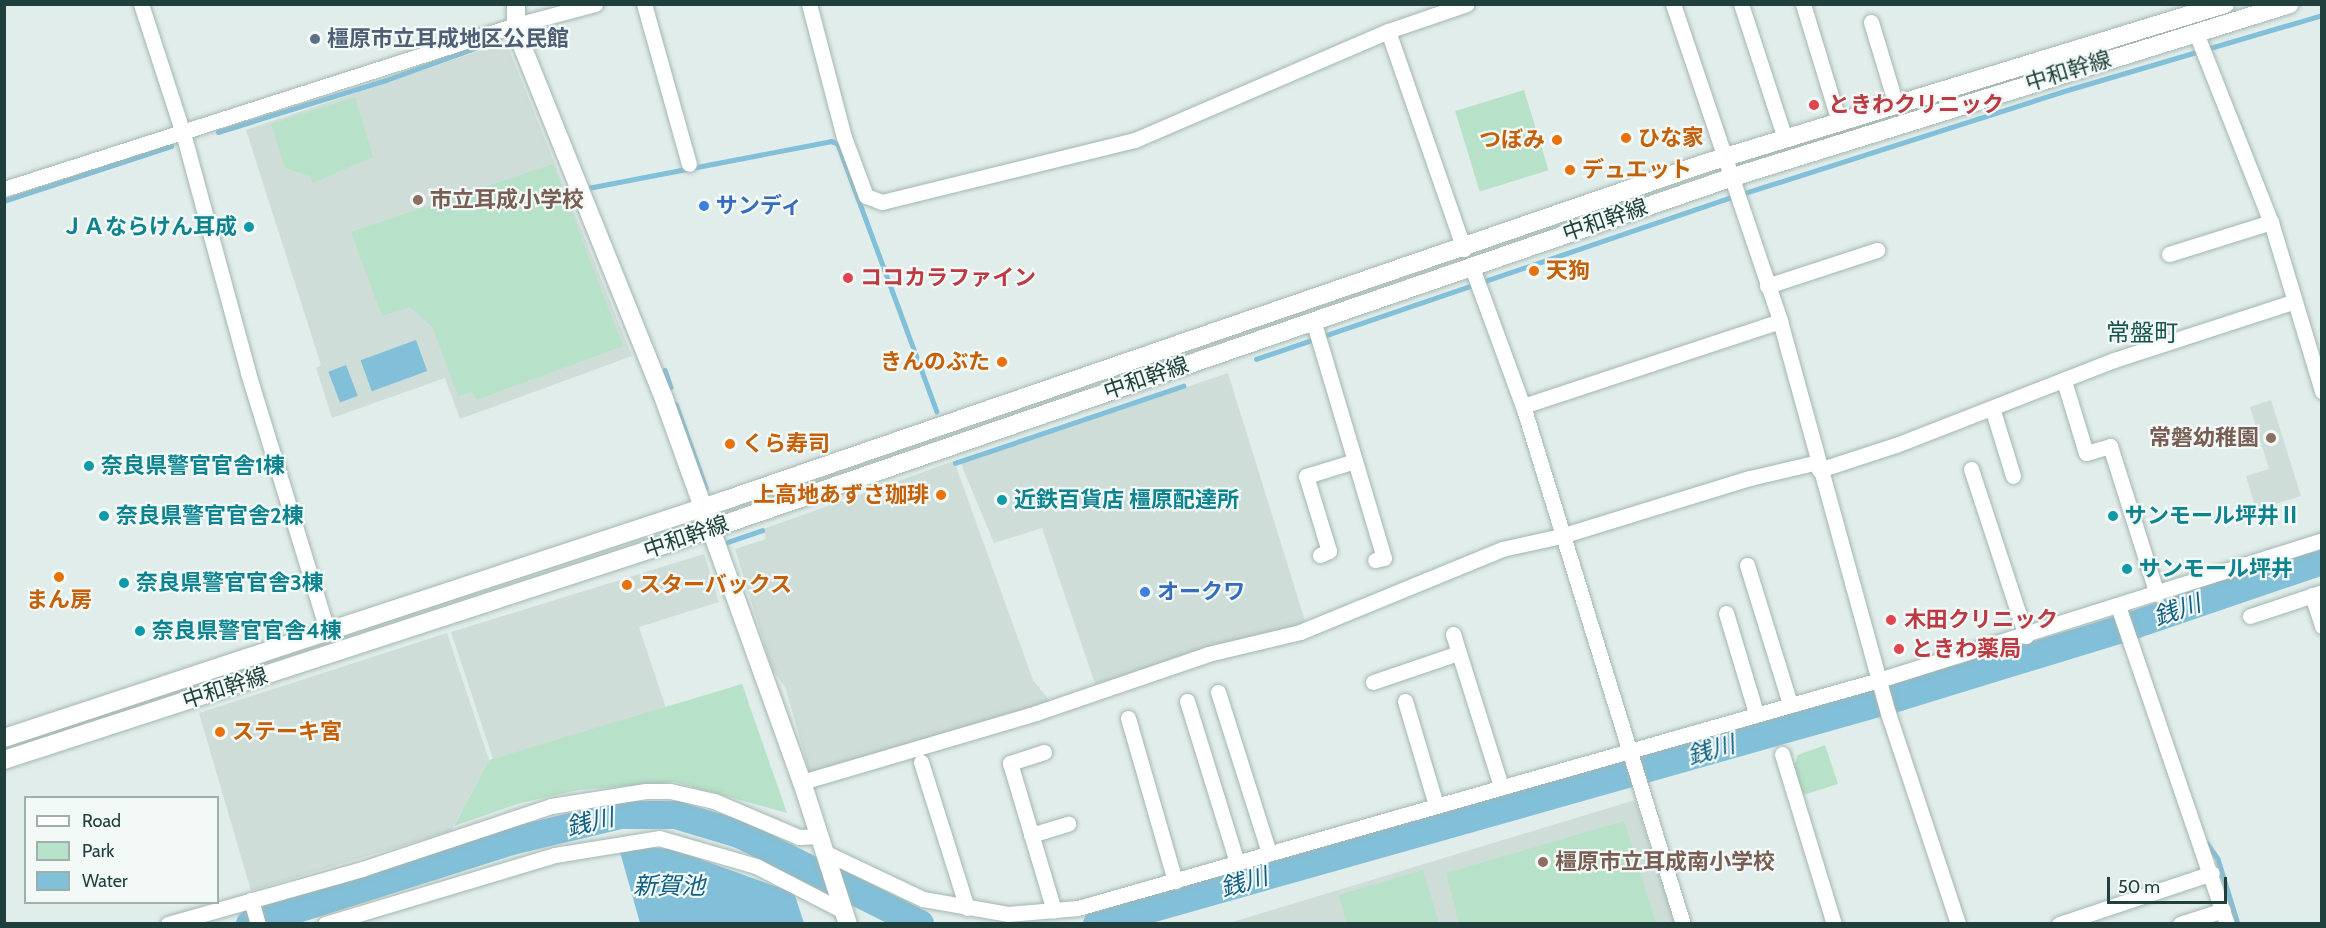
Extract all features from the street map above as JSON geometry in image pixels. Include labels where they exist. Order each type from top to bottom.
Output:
[{"type":"main road","points":[[516,4],[516,25],[711,528],[802,782],[844,912]]},
{"type":"main road","name":"中和幹線","points":[[4,760],[711,528],[1317,333],[1472,270],[1724,158],[2225,4]]},
{"type":"main road","name":"中和幹線","points":[[4,738],[328,633],[703,507],[2200,45],[2290,4]]},
{"type":"street","points":[[141,4],[183,133],[248,373],[328,633]]},
{"type":"street","points":[[4,189],[516,25],[595,4]]},
{"type":"street","points":[[644,4],[690,164]]},
{"type":"street","points":[[809,4],[844,137],[866,196],[882,202],[1135,140],[1388,31],[1467,4]]},
{"type":"street","points":[[1673,4],[1780,321],[1888,713],[1958,924]]},
{"type":"street","points":[[1741,4],[1785,139]]},
{"type":"street","points":[[1803,4],[1839,122]]},
{"type":"street","points":[[1871,22],[1896,105]]},
{"type":"street","points":[[1388,31],[1472,270],[1523,406],[1561,536],[1632,752],[1640,781],[1641,798],[1683,924]]},
{"type":"street","points":[[2200,45],[2271,222],[2287,270],[2292,302],[2322,391]]},
{"type":"street","points":[[2169,254],[2271,222]]},
{"type":"street","points":[[1767,286],[1877,250]]},
{"type":"street","points":[[802,782],[1036,713],[1208,654],[1300,632],[1458,565],[1502,549],[1561,536],[1750,478],[1819,466],[1992,408],[2292,302]]},
{"type":"street","points":[[1523,406],[1780,321]]},
{"type":"street","points":[[1317,333],[1384,558],[1375,560]]},
{"type":"street","points":[[2064,381],[2086,453],[2110,446],[2157,594]]},
{"type":"street","points":[[1992,408],[2013,476]]},
{"type":"street","points":[[1320,555],[1329,551],[1306,476],[1355,461]]},
{"type":"street","points":[[1971,469],[2026,636]]},
{"type":"street","points":[[168,924],[253,904],[551,806],[646,791],[670,790],[714,801],[800,837],[923,899],[1008,914],[1054,911],[1237,863],[1501,786],[1632,752],[1756,713],[1880,684],[2026,636],[2120,611],[2157,594],[2322,540]]},
{"type":"street","points":[[1747,565],[1790,704]]},
{"type":"street","points":[[2250,616],[2317,594],[2322,626]]},
{"type":"street","points":[[2120,611],[2199,847],[2212,873],[2225,917],[2180,924]]},
{"type":"street","points":[[1726,613],[1756,713]]},
{"type":"street","points":[[1453,634],[1501,786]]},
{"type":"street","points":[[1373,682],[1458,653]]},
{"type":"street","points":[[1218,692],[1269,853]]},
{"type":"street","points":[[1187,701],[1237,863]]},
{"type":"street","points":[[1405,701],[1436,805]]},
{"type":"street","points":[[1128,718],[1175,880]]},
{"type":"street","points":[[1044,752],[1010,763],[1054,911]]},
{"type":"street","points":[[1782,754],[1834,924]]},
{"type":"street","points":[[921,762],[966,908]]},
{"type":"street","points":[[1031,835],[1068,824]]},
{"type":"street","points":[[325,924],[555,855],[659,838],[756,866],[844,912]]},
{"type":"street","points":[[2059,924],[2212,873]]},
{"type":"street","points":[[253,904],[258,924]]},
{"type":"shaded area","name":"市立耳成小学校","points":[[506,42],[632,356],[460,419],[445,378],[332,418],[316,368],[321,365],[246,130]]},
{"type":"shaded area","points":[[1228,373],[1306,624],[1095,684],[1042,528],[994,543],[961,464]]},
{"type":"shaded area","name":"常磐幼稚園","points":[[2271,400],[2301,496],[2256,510],[2246,476],[2269,469],[2250,407]]},
{"type":"shaded area","points":[[954,461],[1033,680],[1053,705],[811,778],[786,689],[772,669],[735,549],[766,539],[763,529]]},
{"type":"shaded area","points":[[704,554],[719,602],[639,627],[666,708],[493,759],[451,632]]},
{"type":"shaded area","points":[[447,633],[489,760],[451,831],[251,891],[199,713]]},
{"type":"shaded area","name":"橿原市立耳成南小学校","points":[[1635,800],[1676,923],[1226,924]]},
{"type":"green space","points":[[1524,90],[1549,170],[1480,191],[1455,111]]},
{"type":"green space","points":[[355,97],[373,157],[313,183],[310,176],[285,168],[271,124]]},
{"type":"green space","points":[[553,164],[623,346],[476,400],[472,392],[458,396],[433,328],[410,307],[382,316],[351,232]]},
{"type":"green space","points":[[742,684],[787,813],[675,782],[579,790],[520,803],[454,826],[489,760]]},
{"type":"green space","points":[[1825,745],[1838,784],[1803,795],[1794,766],[1798,755]]},
{"type":"green space","points":[[1624,821],[1656,923],[1459,923],[1446,873]]},
{"type":"green space","points":[[1423,870],[1439,923],[1347,923],[1339,895]]},
{"type":"water","points":[[416,340],[427,371],[372,391],[361,360]]},
{"type":"water","points":[[346,365],[358,396],[340,403],[328,372]]},
{"type":"water","name":"新賀池","points":[[642,847],[672,849],[794,893],[804,923],[640,923],[620,852]]},
{"type":"waterway","points":[[1256,359],[1723,200],[2071,89],[2322,15]]},
{"type":"waterway","points":[[218,132],[386,80],[498,40]]},
{"type":"waterway","points":[[588,188],[831,141],[838,144],[937,411]]},
{"type":"waterway","points":[[4,201],[171,146]]},
{"type":"waterway","points":[[665,370],[671,387]]},
{"type":"waterway","points":[[955,463],[1183,386]]},
{"type":"waterway","points":[[676,404],[706,488]]},
{"type":"waterway","points":[[728,542],[762,530]]},
{"type":"waterway","name":"銭川","points":[[1097,924],[1899,697],[2134,625],[2322,561]]},
{"type":"waterway","name":"銭川","points":[[250,924],[512,841],[620,815],[676,815],[739,834],[920,924]]},
{"type":"waterway","points":[[2207,843],[2218,859],[2238,924]]},
{"type":"waterway","points":[[842,876],[848,888]]},
{"type":"place","name":"橿原市立耳成地区公民館","points":[[315,39]]},
{"type":"place","name":"ときわクリニック","points":[[1814,105]]},
{"type":"place","name":"ひな家","points":[[1626,138]]},
{"type":"place","name":"つぼみ","points":[[1557,140]]},
{"type":"place","name":"デュエット","points":[[1570,170]]},
{"type":"place","name":"市立耳成小学校","points":[[418,200]]},
{"type":"place","name":"サンディ","points":[[704,206]]},
{"type":"place","name":"ＪＡならけん耳成","points":[[249,227]]},
{"type":"place","name":"天狗","points":[[1534,271]]},
{"type":"place","name":"ココカラファイン","points":[[848,278]]},
{"type":"place","name":"きんのぶた","points":[[1002,362]]},
{"type":"place","name":"常磐幼稚園","points":[[2271,438]]},
{"type":"place","name":"くら寿司","points":[[730,444]]},
{"type":"place","name":"奈良県警官官舎1棟","points":[[89,466]]},
{"type":"place","name":"上高地あずさ珈琲","points":[[941,495]]},
{"type":"place","name":"近鉄百貨店 橿原配達所","points":[[1002,500]]},
{"type":"place","name":"奈良県警官官舎2棟","points":[[104,516]]},
{"type":"place","name":"サンモール坪井Ⅱ","points":[[2113,516]]},
{"type":"place","name":"サンモール坪井","points":[[2127,569]]},
{"type":"place","name":"まん房","points":[[59,577]]},
{"type":"place","name":"奈良県警官官舎3棟","points":[[124,583]]},
{"type":"place","name":"スターバックス","points":[[627,585]]},
{"type":"place","name":"オークワ","points":[[1145,592]]},
{"type":"place","name":"木田クリニック","points":[[1891,620]]},
{"type":"place","name":"奈良県警官官舎4棟","points":[[140,631]]},
{"type":"place","name":"ときわ薬局","points":[[1899,649]]},
{"type":"place","name":"ステーキ宮","points":[[220,732]]},
{"type":"place","name":"橿原市立耳成南小学校","points":[[1543,862]]},
{"type":"district","name":"常盤町","points":[[2142,333]]}]
